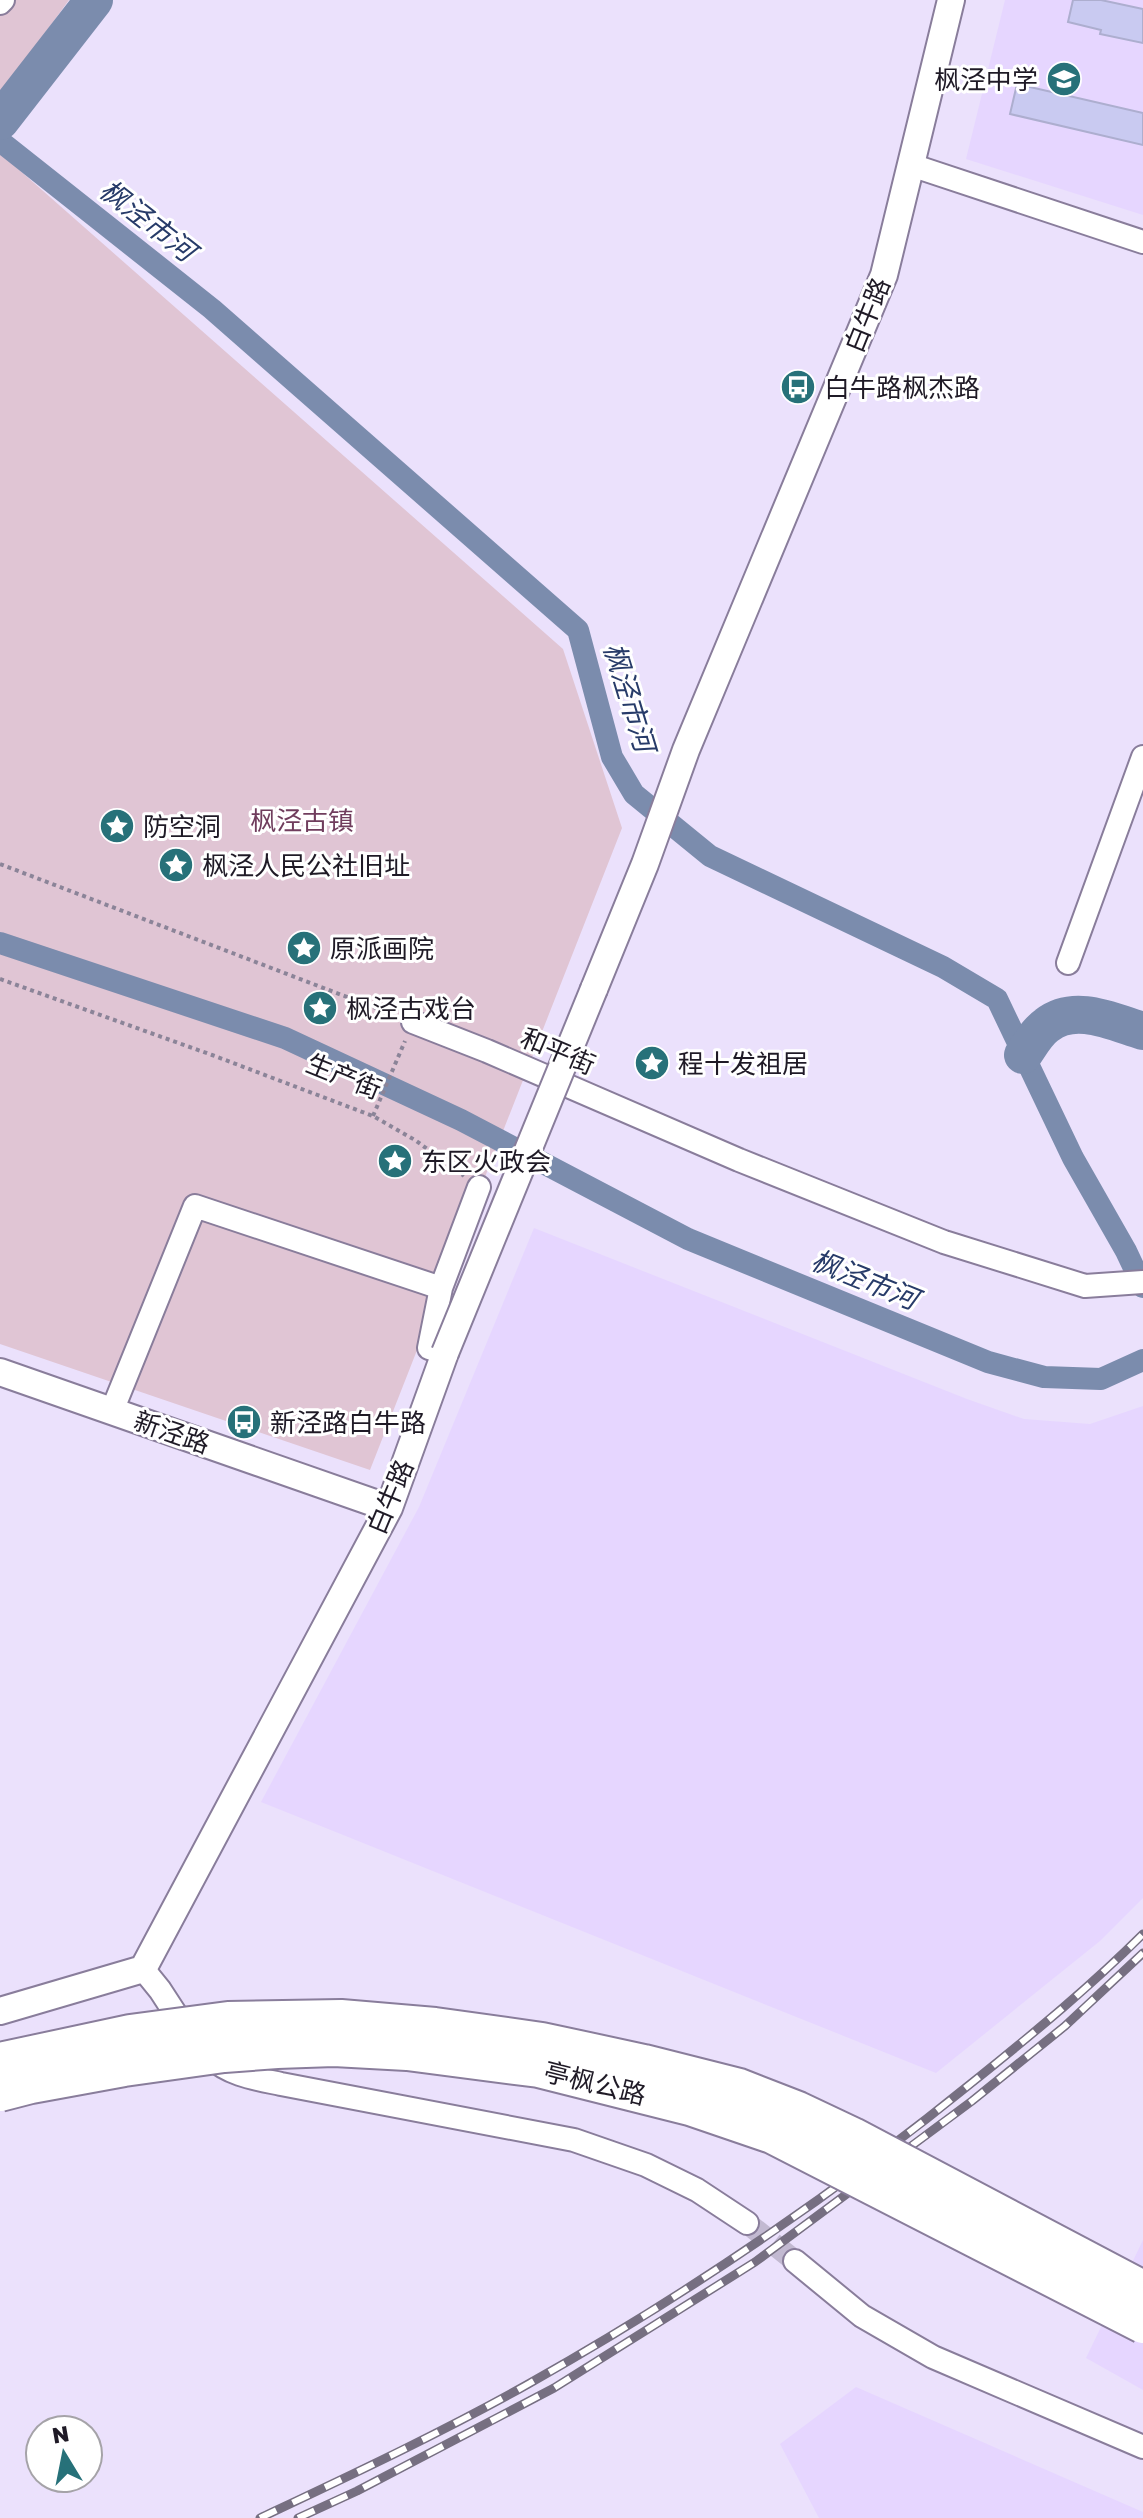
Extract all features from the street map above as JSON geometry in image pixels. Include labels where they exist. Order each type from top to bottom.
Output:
[{"type":"highway","name":"亭枫公路","points":[[0,2061],[130,2033],[228,2020],[341,2018],[435,2026],[542,2041],[739,2087],[798,2110],[1143,2289]]},
{"type":"highway","name":"亭枫公路","points":[[0,2093],[139,2066],[277,2050],[334,2048],[407,2052],[539,2069],[690,2107],[772,2135],[1143,2325]]},
{"type":"street","name":"白牛路","points":[[143,1969],[389,1508],[445,1353],[645,864],[686,750],[884,275],[951,0]]},
{"type":"street","points":[[911,165],[1143,242]]},
{"type":"street","points":[[1068,963],[1143,757]]},
{"type":"street","name":"和平街","points":[[413,1022],[528,1068],[739,1160],[944,1242],[1085,1286],[1134,1283]]},
{"type":"street","points":[[445,1353],[429,1348],[441,1288],[479,1187]]},
{"type":"street","points":[[112,1411],[195,1206],[441,1288]]},
{"type":"street","name":"新泾路","points":[[0,1372],[389,1508]]},
{"type":"street","points":[[0,2011],[143,1969],[191,2038],[219,2065],[249,2076],[325,2094],[574,2140],[646,2165],[697,2190],[747,2223]]},
{"type":"street","points":[[795,2261],[862,2316],[933,2357],[1143,2447]]},
{"type":"path","points":[[0,864],[413,1022],[373,1116]]},
{"type":"path","name":"生产街","points":[[0,979],[198,1049],[373,1116],[415,1140],[479,1187]]},
{"type":"shaded area","name":"枫泾中学","points":[[1005,0],[1143,0],[1143,215],[966,159]]},
{"type":"shaded area","points":[[534,1228],[1024,1419],[1090,1424],[1143,1406],[1143,1898],[1100,1941],[936,2073],[261,1802],[419,1507]]},
{"type":"shaded area","points":[[1143,2240],[1143,2390],[1086,2358]]},
{"type":"shaded area","points":[[856,2387],[1143,2512],[1143,2518],[819,2518],[780,2444]]},
{"type":"green space","points":[[0,0],[69,0],[0,95]]},
{"type":"green space","name":"枫泾古镇","points":[[0,153],[563,649],[622,828],[370,1470],[0,1344]]},
{"type":"building","points":[[1073,0],[1101,0],[1143,9],[1143,43],[1100,34],[1101,30],[1068,22]]},
{"type":"building","points":[[1017,84],[1143,113],[1143,145],[1010,114]]},
{"type":"waterway","points":[[0,121],[94,0]]},
{"type":"waterway","name":"枫泾市河","points":[[0,141],[212,309],[578,630],[612,757],[634,794],[710,856],[943,967],[997,999],[1073,1158],[1143,1287]]},
{"type":"waterway","name":"枫泾市河","points":[[0,943],[285,1038],[461,1120],[688,1239],[988,1362],[1044,1377],[1101,1379],[1143,1360]]},
{"type":"waterway","points":[[1023,1055],[1043,1028],[1070,1015],[1094,1016],[1143,1031]]},
{"type":"tunnel","points":[[747,2223],[795,2261]]},
{"type":"railway","points":[[260,2518],[497,2401],[589,2349],[705,2277],[817,2200],[926,2119],[1063,2008],[1143,1934]]},
{"type":"railway","points":[[298,2518],[357,2491],[554,2388],[755,2262],[972,2101],[1065,2026],[1143,1953]]},
{"type":"place","name":"枫泾中学","points":[[1064,79]]},
{"type":"place","name":"白牛路枫杰路","points":[[798,387]]},
{"type":"place","name":"防空洞","points":[[117,826]]},
{"type":"place","name":"枫泾人民公社旧址","points":[[176,865]]},
{"type":"place","name":"原派画院","points":[[304,948]]},
{"type":"place","name":"枫泾古戏台","points":[[320,1008]]},
{"type":"place","name":"程十发祖居","points":[[652,1063]]},
{"type":"place","name":"东区火政会","points":[[395,1161]]},
{"type":"place","name":"新泾路白牛路","points":[[244,1422]]}]
